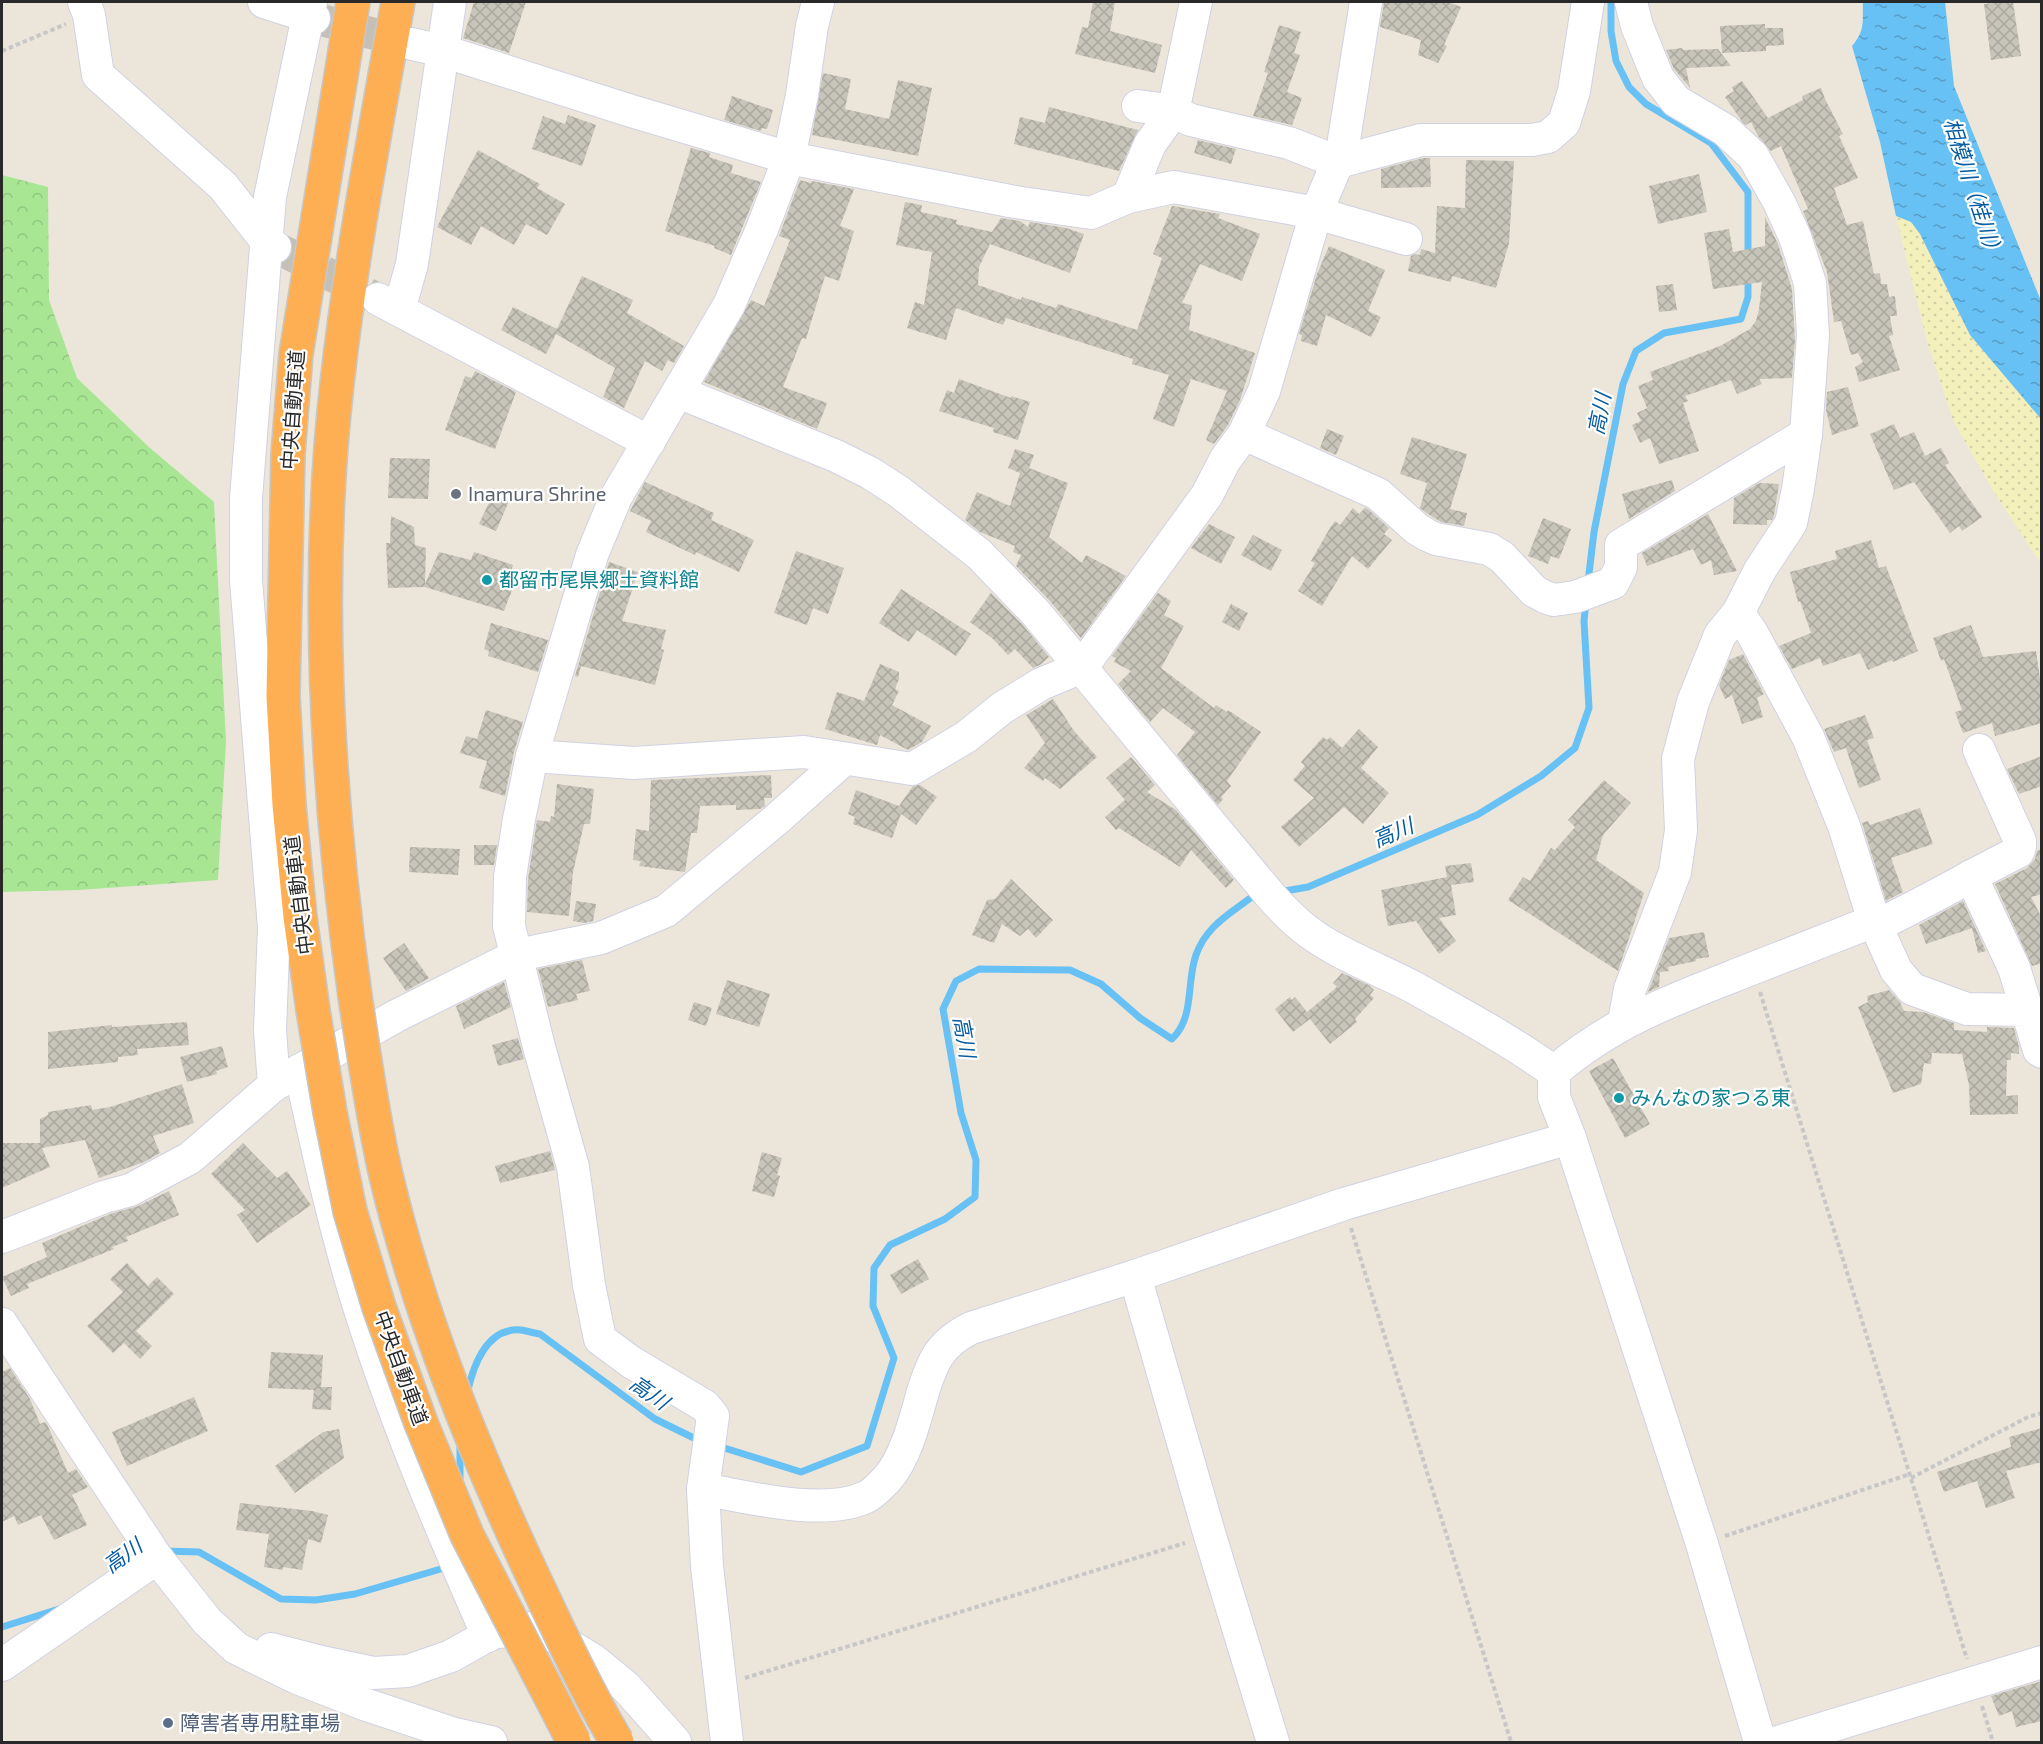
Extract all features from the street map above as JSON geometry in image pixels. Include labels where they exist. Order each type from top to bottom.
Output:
[{"type":"highway","name":"中央自動車道","points":[[352,2],[296,354],[288,464],[283,696],[290,816],[300,917],[330,1112],[350,1211],[383,1317],[421,1423],[467,1535],[573,1743]]},
{"type":"highway","name":"中央自動車道","points":[[398,2],[357,239],[337,384],[328,492],[327,688],[333,817],[355,996],[369,1086],[386,1171],[411,1264],[439,1350],[503,1512],[556,1627],[617,1743]]},
{"type":"street","points":[[264,2],[311,12],[270,197],[275,247],[248,475],[246,580],[274,928],[270,1030],[324,1177],[353,1287],[394,1408],[448,1545],[488,1636]]},
{"type":"street","points":[[450,2],[412,264],[388,305],[649,442]]},
{"type":"street","points":[[728,1743],[707,1566],[705,1483],[713,1416],[705,1406],[631,1362],[600,1339],[589,1285],[573,1167],[542,1058],[509,926],[510,877],[532,756],[592,555],[616,497],[729,306],[762,229],[789,158],[818,2]]},
{"type":"street","points":[[1128,197],[1150,144],[1173,112],[1196,2]]},
{"type":"street","points":[[532,756],[634,763],[804,752],[912,769],[966,737],[1002,708],[1041,684],[1082,667],[1207,495],[1225,460],[1244,434],[1264,391],[1316,213],[1342,152],[1366,2]]},
{"type":"street","points":[[1137,106],[1173,112],[1191,120],[1289,143],[1338,162],[1422,140],[1532,140],[1548,137],[1564,123],[1574,91],[1588,2]]},
{"type":"street","points":[[1624,1022],[1630,989],[1675,872],[1681,830],[1678,759],[1693,702],[1720,635],[1738,613],[1760,570],[1791,523],[1806,434],[1814,335],[1810,283],[1795,237],[1779,202],[1753,156],[1725,130],[1676,101],[1658,78],[1637,26],[1631,2]]},
{"type":"street","points":[[86,8],[98,75],[223,186],[275,247]]},
{"type":"street","points":[[412,44],[443,51],[789,158],[1014,202],[1091,213],[1128,197],[1174,187],[1316,213],[1406,239]]},
{"type":"street","points":[[678,392],[836,456],[870,473],[898,491],[979,554],[1035,612],[1268,893],[1302,927],[1338,949],[1412,987],[1535,1058],[1554,1072]]},
{"type":"street","points":[[1244,434],[1378,494],[1417,529],[1427,535],[1436,539],[1489,549],[1502,557],[1534,591],[1554,600],[1586,593],[1612,583],[1621,567],[1621,545],[1806,434]]},
{"type":"street","points":[[1738,613],[1752,633],[1808,737],[1844,826],[1875,924],[1896,970],[1912,989],[1967,1009],[2027,1010]]},
{"type":"street","points":[[1554,1072],[1591,1043],[1624,1022],[1753,968],[1875,924],[1933,898],[2018,852],[2020,847],[1979,750]]},
{"type":"street","points":[[2,1237],[104,1197],[130,1190],[190,1158],[287,1078],[396,1016],[518,956],[601,938],[666,911],[777,819],[844,759]]},
{"type":"street","points":[[1971,876],[2014,968],[2039,1050],[2042,1052]]},
{"type":"street","points":[[1554,1072],[1554,1097],[1570,1138],[1702,1544],[1760,1743]]},
{"type":"street","points":[[705,1483],[800,1505],[839,1504],[867,1497],[888,1478],[903,1451],[928,1375],[937,1356],[953,1337],[971,1328],[1135,1276],[1344,1204],[1570,1138]]},
{"type":"street","points":[[1135,1276],[1273,1743]]},
{"type":"street","points":[[2,1324],[157,1558],[207,1622],[236,1648],[297,1678],[364,1704],[451,1733],[491,1743]]},
{"type":"street","points":[[2,1665],[157,1558]]},
{"type":"street","points":[[207,1622],[265,1647],[373,1673],[408,1671],[451,1656],[492,1634],[530,1628],[555,1637],[593,1660],[626,1687],[675,1743]]},
{"type":"street","points":[[1778,1743],[2042,1662]]},
{"type":"path","points":[[2,51],[86,8]]},
{"type":"path","points":[[1753,968],[1993,1743]]},
{"type":"path","points":[[1344,1204],[1511,1743]]},
{"type":"path","points":[[1702,1544],[1910,1476],[2042,1413]]},
{"type":"path","points":[[721,1685],[1210,1536]]},
{"type":"green space","points":[[2,175],[48,187],[49,300],[77,378],[150,448],[214,502],[226,742],[218,880],[79,890],[2,892]]},
{"type":"sand","points":[[1896,216],[1911,222],[1920,234],[1970,335],[2041,419],[2041,564],[1992,489],[1953,420],[1927,341]]},
{"type":"water","name":"相模川（桂川）","points":[[1863,2],[1945,2],[1954,86],[2041,301],[2041,419],[1970,335],[1920,234],[1911,222],[1896,216],[1880,142],[1852,46],[1861,30]]},
{"type":"building","points":[[474,2],[526,2],[509,53],[463,38]]},
{"type":"building","points":[[1093,2],[1115,2],[1110,31],[1162,45],[1155,73],[1075,54],[1082,27],[1088,28]]},
{"type":"building","points":[[1384,2],[1448,2],[1461,7],[1444,45],[1447,46],[1438,63],[1418,55],[1421,40],[1380,27]]},
{"type":"building","points":[[2013,2],[2021,56],[1991,60],[1984,4]]},
{"type":"building","points":[[1765,24],[1765,28],[1783,28],[1784,45],[1766,46],[1766,51],[1722,53],[1720,26]]},
{"type":"building","points":[[1279,25],[1301,32],[1294,53],[1300,55],[1287,92],[1302,98],[1292,125],[1253,116],[1268,73],[1264,72]]},
{"type":"building","points":[[1682,48],[1683,50],[1718,49],[1731,66],[1686,68],[1690,88],[1674,69],[1666,50]]},
{"type":"building","points":[[823,73],[851,79],[845,109],[889,119],[898,80],[932,88],[918,156],[812,135]]},
{"type":"building","points":[[1742,81],[1768,118],[1803,100],[1802,96],[1821,88],[1843,134],[1839,136],[1858,178],[1834,188],[1847,225],[1863,221],[1874,274],[1880,273],[1881,284],[1887,284],[1889,297],[1895,296],[1897,316],[1890,316],[1893,335],[1889,336],[1900,370],[1859,382],[1855,367],[1863,362],[1858,353],[1851,355],[1841,321],[1834,322],[1827,272],[1803,211],[1808,209],[1781,146],[1771,151],[1758,136],[1751,122],[1746,125],[1743,123],[1725,97],[1734,91],[1732,87]]},
{"type":"building","points":[[732,96],[773,110],[767,129],[762,128],[761,131],[724,120]]},
{"type":"building","points":[[1049,107],[1138,130],[1119,171],[1014,144],[1020,117],[1045,123]]},
{"type":"building","points":[[568,115],[596,125],[582,166],[532,149],[543,116],[565,124]]},
{"type":"building","points":[[1198,140],[1236,149],[1231,164],[1194,153]]},
{"type":"building","points":[[691,148],[710,153],[709,157],[733,165],[731,173],[761,182],[731,255],[714,248],[715,246],[665,231]]},
{"type":"building","points":[[478,150],[540,184],[537,188],[565,204],[547,235],[526,224],[514,245],[481,226],[471,245],[437,227]]},
{"type":"building","points":[[1430,158],[1431,187],[1381,188],[1381,169]]},
{"type":"building","points":[[1466,160],[1514,161],[1509,243],[1496,288],[1452,276],[1451,282],[1408,271],[1411,256],[1420,255],[1421,249],[1435,253],[1437,206],[1465,208]]},
{"type":"building","points":[[1699,174],[1707,212],[1658,224],[1649,186]]},
{"type":"building","points":[[800,180],[854,189],[840,226],[854,231],[839,281],[825,276],[806,339],[802,338],[783,387],[827,403],[817,429],[704,382],[751,300],[764,306],[790,240],[779,236]]},
{"type":"building","points":[[905,202],[922,205],[921,212],[957,220],[956,224],[992,232],[1001,218],[1020,221],[1028,227],[1030,222],[1066,228],[1084,234],[1070,273],[990,244],[979,267],[978,285],[1021,300],[1022,297],[1056,308],[1058,304],[1137,330],[1162,258],[1153,254],[1172,206],[1220,214],[1218,218],[1260,234],[1242,281],[1200,264],[1182,303],[1192,305],[1189,330],[1255,353],[1240,400],[1228,425],[1214,444],[1206,440],[1227,391],[1191,379],[1174,427],[1153,419],[1169,375],[1132,364],[1133,359],[1006,318],[1003,325],[956,308],[946,340],[907,328],[915,302],[924,305],[932,252],[896,245]]},
{"type":"building","points":[[1765,217],[1778,244],[1792,289],[1795,340],[1792,378],[1759,379],[1762,384],[1737,394],[1731,380],[1685,396],[1688,401],[1683,403],[1699,451],[1659,464],[1650,438],[1640,443],[1632,425],[1641,421],[1637,413],[1647,408],[1638,386],[1653,380],[1650,372],[1720,346],[1750,329],[1756,321],[1762,282],[1713,289],[1704,233],[1729,229],[1733,252],[1765,246]]},
{"type":"building","points":[[1329,246],[1385,270],[1368,311],[1381,317],[1371,337],[1326,315],[1317,346],[1301,341],[1302,335],[1299,334],[1317,274]]},
{"type":"building","points":[[582,276],[633,300],[627,313],[684,346],[674,363],[668,360],[662,371],[645,361],[624,408],[603,397],[615,368],[556,334],[546,354],[501,330],[513,307],[557,329]]},
{"type":"building","points":[[1673,284],[1677,310],[1659,312],[1656,286]]},
{"type":"building","points":[[475,371],[516,392],[495,449],[445,430],[465,376],[472,378]]},
{"type":"building","points":[[959,379],[1011,398],[1011,396],[1030,402],[1018,440],[993,432],[994,428],[939,411],[947,390],[954,393]]},
{"type":"building","points":[[1848,387],[1859,426],[1832,435],[1826,410],[1827,392]]},
{"type":"building","points":[[1894,424],[1900,438],[1914,432],[1925,456],[1941,448],[1949,463],[1945,465],[1982,517],[1962,531],[1959,526],[1950,533],[1914,482],[1894,490],[1870,434]]},
{"type":"building","points":[[1327,429],[1344,436],[1336,455],[1320,448]]},
{"type":"building","points":[[1412,437],[1467,454],[1450,509],[1467,513],[1464,526],[1441,522],[1420,508],[1427,483],[1400,474]]},
{"type":"building","points":[[1015,449],[1034,455],[1029,468],[1068,483],[1049,537],[1082,563],[1086,555],[1126,576],[1081,638],[1016,566],[1021,555],[1013,552],[1015,546],[980,532],[965,520],[977,492],[1010,506],[1020,473],[1008,468]]},
{"type":"building","points":[[390,458],[430,459],[428,499],[388,498]]},
{"type":"building","points":[[1672,480],[1675,491],[1629,519],[1622,494]]},
{"type":"building","points":[[645,482],[714,513],[711,520],[754,540],[739,572],[646,532],[651,521],[630,511]]},
{"type":"building","points":[[1759,483],[1779,484],[1772,520],[1767,520],[1767,525],[1733,524],[1734,498]]},
{"type":"building","points":[[493,494],[509,501],[496,531],[479,524]]},
{"type":"building","points":[[1353,508],[1359,514],[1365,508],[1368,509],[1389,528],[1384,534],[1392,540],[1368,569],[1352,556],[1322,606],[1298,591],[1315,563],[1311,561],[1330,528],[1335,521],[1340,525]]},
{"type":"building","points":[[1708,514],[1737,571],[1714,575],[1711,560],[1701,565],[1693,549],[1647,566],[1642,553]]},
{"type":"building","points":[[391,516],[414,527],[415,545],[426,548],[425,584],[439,552],[471,560],[474,552],[513,565],[507,582],[514,585],[504,611],[425,587],[388,588],[386,543],[390,543]]},
{"type":"building","points":[[1543,518],[1571,529],[1559,559],[1551,556],[1548,564],[1528,556]]},
{"type":"building","points":[[1209,524],[1235,537],[1221,564],[1191,548]]},
{"type":"building","points":[[1253,535],[1282,550],[1271,571],[1241,555]]},
{"type":"building","points":[[1871,540],[1879,568],[1886,566],[1918,651],[1868,670],[1860,653],[1823,666],[1820,658],[1792,669],[1779,646],[1811,633],[1800,601],[1798,602],[1790,572],[1837,559],[1835,551]]},
{"type":"building","points":[[796,551],[844,568],[828,614],[813,608],[807,625],[774,613]]},
{"type":"building","points":[[609,562],[638,572],[622,621],[666,630],[661,649],[664,650],[655,685],[581,666],[578,677],[575,676]]},
{"type":"building","points":[[901,589],[971,634],[956,656],[917,630],[909,642],[879,623]]},
{"type":"building","points":[[991,593],[1022,624],[1049,657],[1040,665],[1033,668],[1015,649],[1008,655],[993,639],[970,622]]},
{"type":"building","points":[[1158,593],[1171,601],[1164,615],[1184,626],[1161,668],[1214,708],[1216,705],[1227,712],[1228,710],[1261,732],[1227,781],[1231,786],[1221,797],[1223,799],[1218,805],[1177,755],[1195,732],[1163,708],[1150,722],[1118,684],[1131,671],[1114,662],[1116,658],[1112,656]]},
{"type":"building","points":[[1231,604],[1248,613],[1239,631],[1222,622]]},
{"type":"building","points":[[491,623],[548,640],[538,672],[488,656],[489,651],[484,649]]},
{"type":"building","points":[[1971,625],[1983,657],[2036,651],[2042,693],[2042,723],[1995,736],[1992,723],[1963,733],[1955,712],[1962,710],[1944,659],[1941,661],[1933,638]]},
{"type":"building","points":[[1743,654],[1764,694],[1757,698],[1763,717],[1742,724],[1732,695],[1725,699],[1719,685],[1729,660]]},
{"type":"building","points":[[880,664],[899,672],[895,689],[899,691],[892,705],[931,726],[922,742],[908,750],[880,735],[877,745],[825,729],[837,692],[864,701]]},
{"type":"building","points":[[1053,699],[1074,731],[1097,757],[1060,789],[1045,778],[1043,781],[1024,768],[1045,743],[1026,715]]},
{"type":"building","points":[[486,710],[523,722],[505,796],[479,788],[487,761],[460,753],[466,736],[477,739]]},
{"type":"building","points":[[1865,715],[1874,738],[1867,740],[1881,780],[1859,788],[1846,748],[1834,752],[1824,729]]},
{"type":"building","points":[[1359,729],[1378,747],[1361,768],[1389,793],[1363,824],[1344,807],[1299,847],[1281,827],[1314,798],[1293,780],[1305,766],[1301,762],[1323,737],[1327,740],[1330,737],[1342,748]]},
{"type":"building","points":[[2042,756],[2042,786],[2019,794],[2007,769]]},
{"type":"building","points":[[1131,757],[1155,785],[1147,792],[1176,810],[1234,880],[1226,888],[1191,850],[1180,867],[1119,828],[1116,830],[1105,817],[1125,800],[1106,778]]},
{"type":"building","points":[[771,775],[772,798],[764,798],[765,806],[760,809],[736,810],[736,805],[700,806],[697,833],[691,833],[685,872],[639,866],[641,861],[633,860],[636,829],[649,831],[651,780]]},
{"type":"building","points":[[1604,780],[1631,803],[1603,835],[1596,860],[1644,893],[1618,971],[1508,900],[1523,877],[1530,881],[1551,848],[1555,850],[1575,827],[1568,820]]},
{"type":"building","points":[[557,784],[594,789],[590,824],[584,824],[573,872],[569,916],[527,912],[528,879],[537,820],[550,822],[551,816],[554,817]]},
{"type":"building","points":[[920,785],[937,797],[916,825],[901,814],[892,838],[853,824],[855,817],[848,814],[856,790],[899,806],[913,786]]},
{"type":"building","points":[[1920,808],[1933,844],[1891,858],[1903,892],[1886,901],[1862,823],[1868,821],[1870,825]]},
{"type":"building","points":[[474,845],[497,845],[494,865],[474,865]]},
{"type":"building","points":[[410,847],[460,849],[458,875],[409,872]]},
{"type":"building","points":[[2042,849],[2042,894],[2031,897],[2042,918],[2042,963],[2032,966],[1995,884],[2027,868],[2035,859],[2037,851]]},
{"type":"building","points":[[1471,863],[1474,882],[1451,885],[1456,915],[1439,918],[1456,941],[1439,954],[1416,921],[1388,926],[1381,890],[1447,877],[1445,866]]},
{"type":"building","points":[[1011,879],[1053,920],[1036,938],[1028,929],[1020,936],[1002,924],[994,943],[972,935],[987,900],[995,899]]},
{"type":"building","points":[[576,901],[596,904],[593,921],[584,923],[573,921]]},
{"type":"building","points":[[1963,901],[1986,951],[1978,953],[1972,928],[1926,944],[1919,925]]},
{"type":"building","points":[[1704,932],[1709,957],[1668,967],[1669,971],[1660,972],[1659,987],[1648,992],[1669,938]]},
{"type":"building","points":[[404,943],[429,978],[406,991],[383,958]]},
{"type":"building","points":[[582,960],[590,991],[576,994],[578,1000],[548,1007],[538,969]]},
{"type":"building","points":[[1342,973],[1369,985],[1374,990],[1370,995],[1374,998],[1355,1019],[1357,1022],[1330,1044],[1310,1019],[1293,1032],[1275,1009],[1290,997],[1292,1000],[1295,997],[1307,1012],[1337,987],[1333,983]]},
{"type":"building","points":[[727,980],[770,994],[759,1027],[716,1014]]},
{"type":"building","points":[[504,982],[511,1007],[464,1029],[456,1006]]},
{"type":"building","points":[[1889,990],[1900,1002],[1904,1011],[1923,1012],[1954,1023],[1954,1030],[1987,1032],[1987,1027],[2014,1028],[2019,1054],[2011,1053],[2011,1060],[2007,1060],[2006,1096],[2018,1095],[2018,1114],[1970,1115],[1969,1085],[1962,1054],[1932,1053],[1931,1064],[1924,1063],[1921,1084],[1893,1093],[1858,1007],[1868,1002],[1867,996]]},
{"type":"building","points":[[694,1002],[712,1008],[706,1026],[688,1020]]},
{"type":"building","points":[[187,1022],[189,1045],[137,1049],[138,1055],[118,1057],[118,1062],[48,1069],[48,1032],[112,1025],[112,1027]]},
{"type":"building","points":[[518,1038],[524,1059],[498,1066],[492,1045]]},
{"type":"building","points":[[222,1046],[228,1067],[216,1071],[217,1074],[187,1082],[180,1057]]},
{"type":"building","name":"みんなの家つる東","points":[[1613,1058],[1650,1124],[1625,1138],[1589,1071]]},
{"type":"building","points":[[182,1084],[194,1123],[153,1136],[160,1153],[144,1162],[99,1178],[85,1140],[42,1148],[50,1167],[2,1188],[2,1143],[40,1143],[40,1119],[48,1115],[48,1112],[91,1105],[92,1110],[110,1107]]},
{"type":"building","points":[[243,1143],[277,1178],[287,1171],[311,1205],[257,1243],[237,1215],[245,1210],[211,1174]]},
{"type":"building","points":[[550,1151],[555,1170],[500,1183],[495,1166]]},
{"type":"building","points":[[762,1152],[782,1158],[774,1197],[752,1191]]},
{"type":"building","points":[[169,1191],[179,1215],[126,1237],[128,1241],[112,1247],[114,1249],[27,1284],[29,1288],[11,1296],[2,1277],[47,1257],[42,1243],[110,1214],[138,1206]]},
{"type":"building","points":[[918,1259],[929,1279],[901,1294],[890,1275]]},
{"type":"building","points":[[127,1263],[148,1286],[157,1277],[174,1294],[136,1331],[152,1346],[140,1359],[124,1343],[113,1353],[87,1326],[123,1292],[110,1279]]},
{"type":"building","points":[[271,1352],[323,1355],[321,1387],[332,1387],[331,1410],[312,1409],[314,1390],[268,1388]]},
{"type":"building","points":[[10,1368],[30,1399],[40,1424],[45,1422],[47,1424],[68,1473],[76,1469],[88,1487],[72,1495],[87,1525],[54,1540],[41,1515],[18,1525],[14,1516],[2,1522],[2,1372]]},
{"type":"building","points":[[194,1397],[208,1431],[127,1466],[112,1432]]},
{"type":"building","points":[[2042,1428],[2042,1462],[2006,1471],[2015,1498],[1986,1508],[1977,1481],[1944,1492],[1937,1472],[2011,1447],[2009,1437]]},
{"type":"building","points":[[339,1429],[344,1458],[295,1493],[275,1466],[323,1432]]},
{"type":"building","points":[[240,1503],[312,1511],[328,1515],[321,1543],[308,1539],[302,1570],[264,1567],[269,1534],[236,1530]]},
{"type":"building","points":[[2042,1681],[2042,1721],[2016,1727],[2012,1711],[1999,1716],[1991,1696]]},
{"type":"waterway","name":"高川","points":[[1611,2],[1611,31],[1616,61],[1629,87],[1646,104],[1711,143],[1748,192],[1748,257]]},
{"type":"waterway","name":"高川","points":[[1588,582],[1594,532],[1623,384],[1636,351],[1664,333],[1741,319],[1748,297],[1748,277]]},
{"type":"waterway","name":"高川","points":[[1279,892],[1308,887],[1477,815],[1541,776],[1575,748],[1589,708],[1584,621],[1586,602]]},
{"type":"waterway","name":"高川","points":[[718,1446],[801,1472],[867,1446],[894,1358],[873,1306],[874,1268],[890,1245],[945,1219],[975,1197],[976,1160],[961,1113],[943,1009],[956,981],[979,969],[1070,970],[1101,984],[1140,1018],[1172,1039],[1184,1021],[1193,966],[1200,945],[1220,921],[1253,896],[1259,895]]},
{"type":"waterway","name":"高川","points":[[467,1394],[473,1372],[483,1350],[499,1335],[509,1331],[523,1330],[540,1334],[655,1419],[702,1442]]},
{"type":"waterway","name":"高川","points":[[460,1443],[460,1480]]},
{"type":"waterway","name":"高川","points":[[164,1551],[199,1552],[281,1599],[316,1600],[355,1594],[451,1566]]},
{"type":"waterway","name":"高川","points":[[2,1627],[59,1609]]},
{"type":"tunnel","points":[[314,18],[412,44]]},
{"type":"tunnel","points":[[281,250],[372,296]]},
{"type":"place","name":"Inamura Shrine","points":[[456,494]]},
{"type":"place","name":"都留市尾県郷土資料館","points":[[487,580]]},
{"type":"place","name":"みんなの家つる東","points":[[1619,1098]]},
{"type":"place","name":"障害者専用駐車場","points":[[168,1723]]}]
